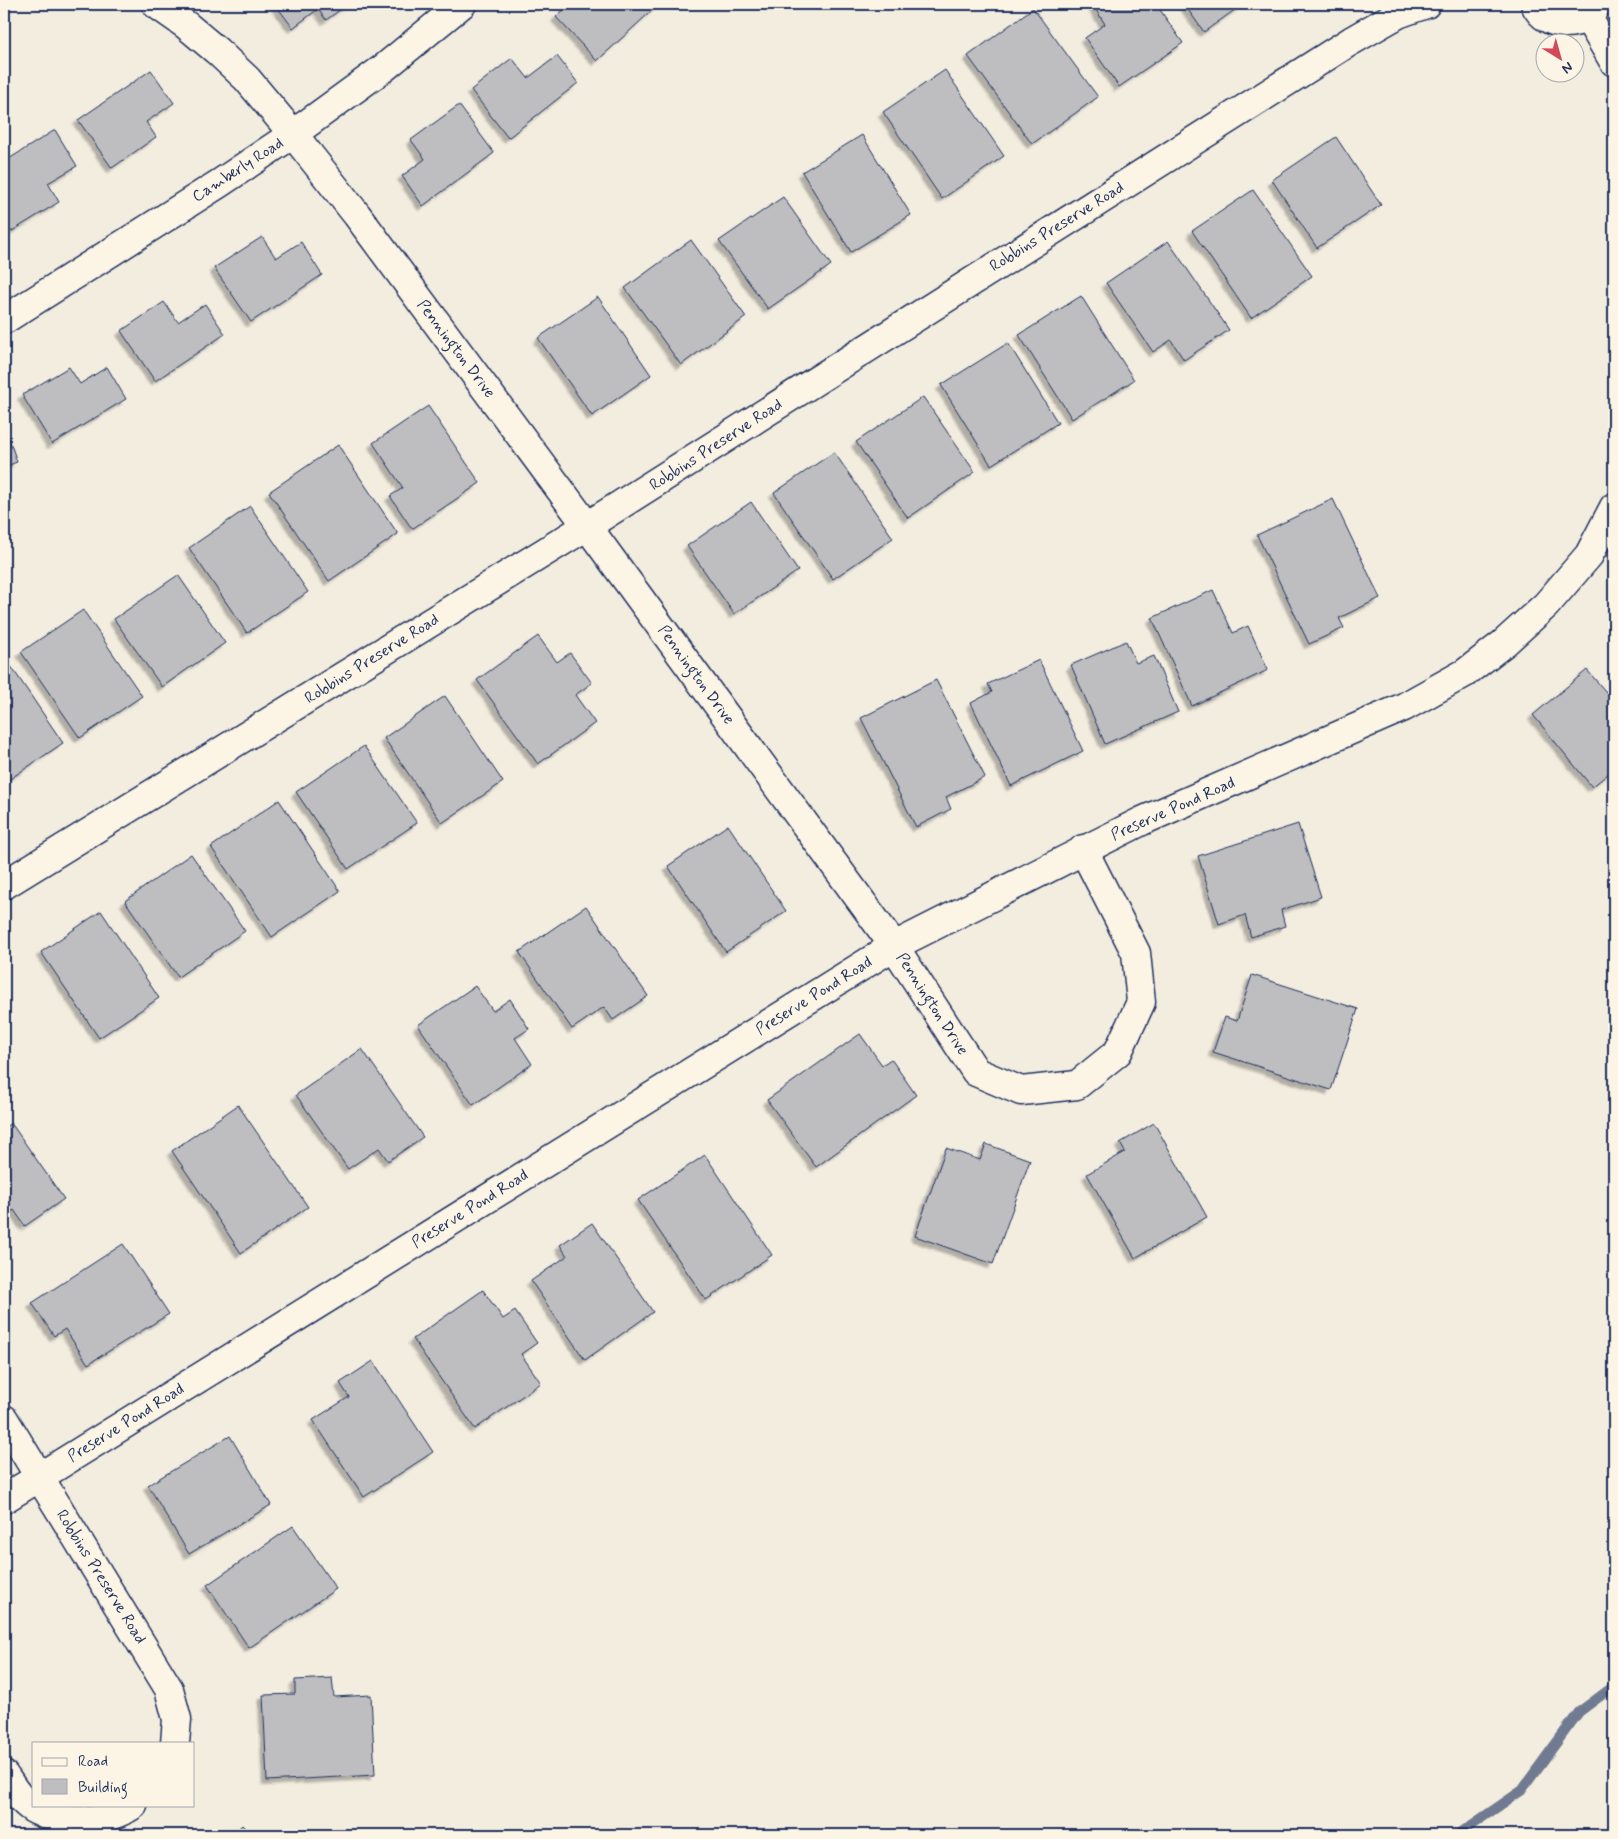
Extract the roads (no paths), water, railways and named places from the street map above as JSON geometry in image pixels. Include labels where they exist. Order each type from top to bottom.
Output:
[{"type":"street","name":"Pennington Drive","points":[[156,4],[186,25],[217,51],[246,79],[293,134],[357,215],[588,526],[894,946],[976,1072],[1021,1090],[1077,1085],[1118,1052],[1141,1002],[1136,953],[1084,849]]},
{"type":"street","name":"Camberly Road","points":[[4,320],[220,183],[293,134],[385,67],[462,4]]},
{"type":"street","name":"Robbins Preserve Road","points":[[4,885],[588,526],[1351,41],[1398,14],[1426,4]]},
{"type":"street","points":[[1535,4],[1544,16],[1554,21],[1565,23],[1576,22],[1592,10],[1614,62]]},
{"type":"street","name":"Preserve Pond Road","points":[[4,1499],[894,946],[1142,821],[1404,707],[1465,673],[1504,643],[1546,605],[1590,555],[1614,507]]},
{"type":"street","name":"Robbins Preserve Road","points":[[4,1419],[169,1689],[177,1719],[175,1742]]},
{"type":"street","points":[[4,1775],[16,1794],[37,1811],[69,1821],[104,1817],[131,1806]]},
{"type":"waterway","points":[[1457,1835],[1521,1791],[1579,1712],[1614,1686]]}]
